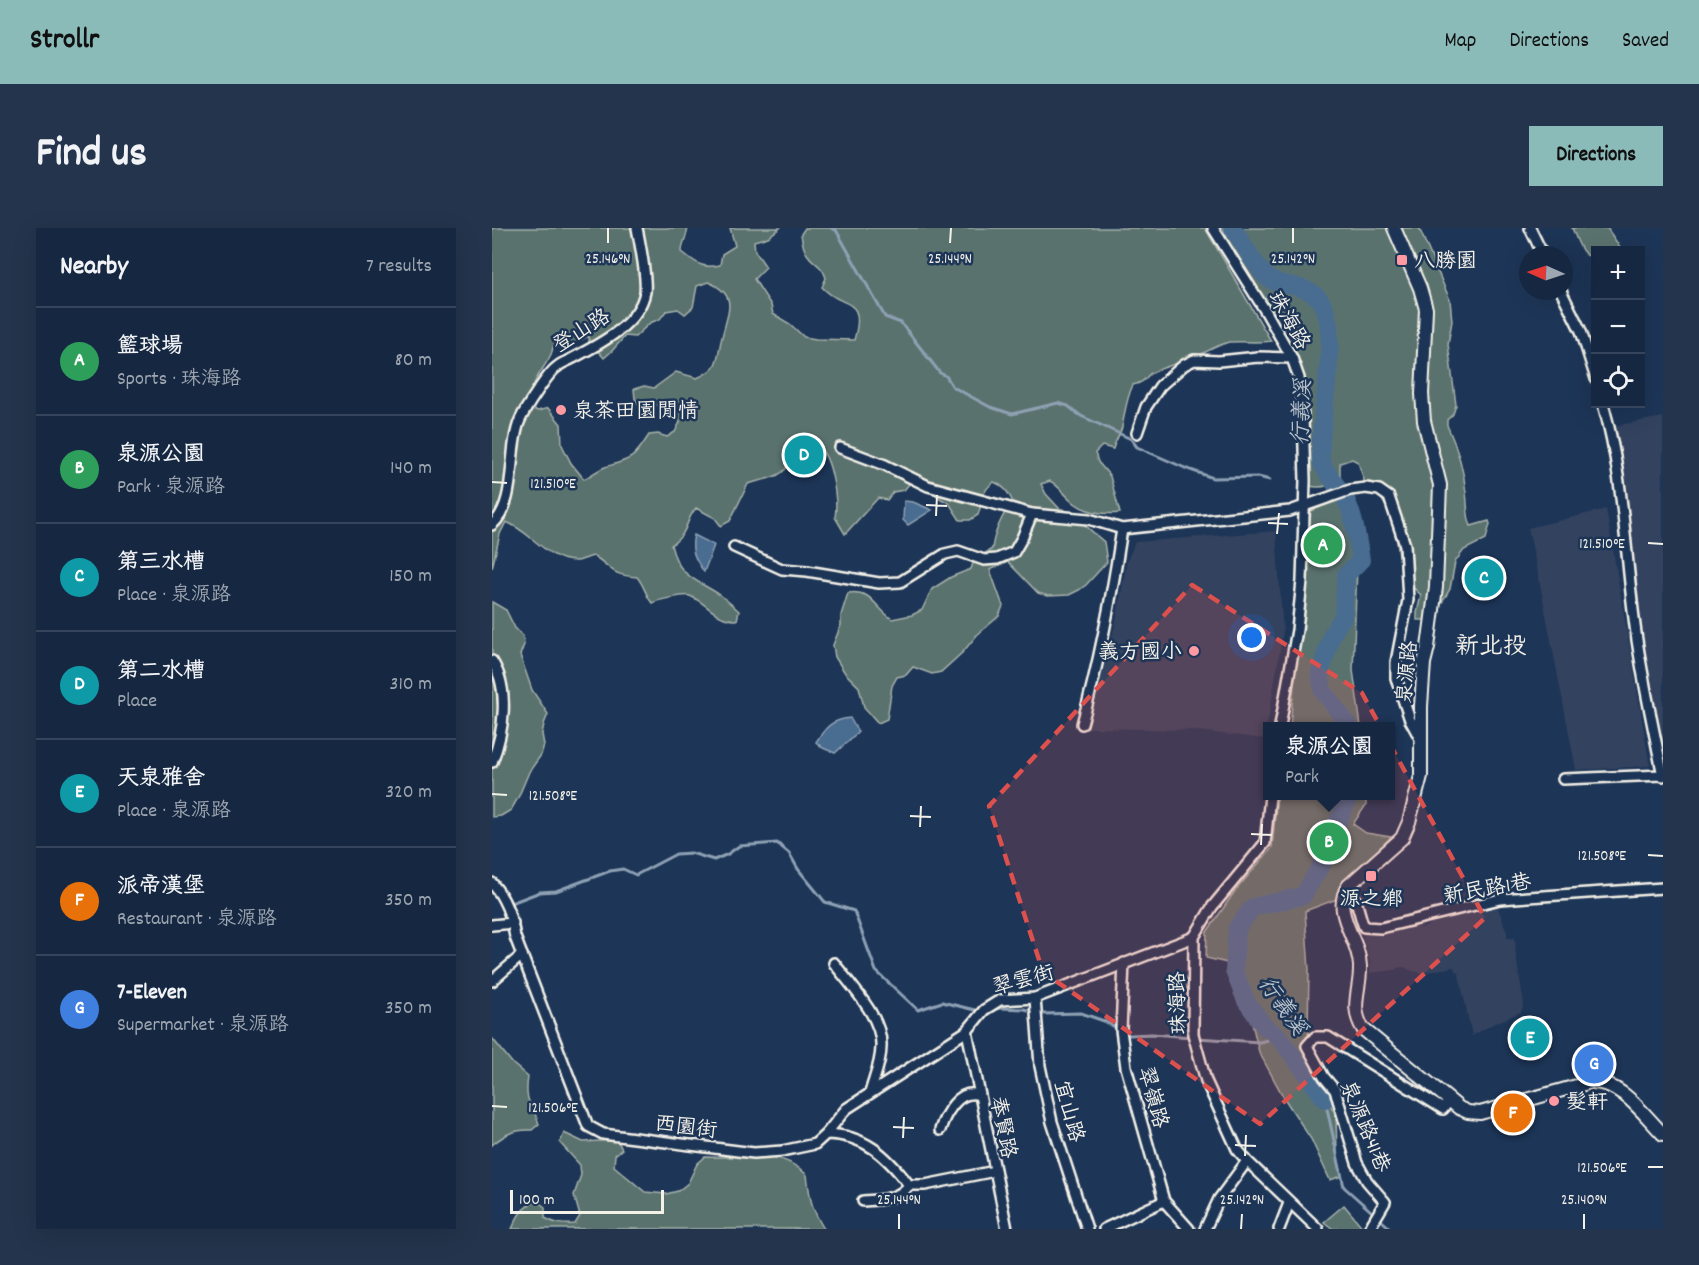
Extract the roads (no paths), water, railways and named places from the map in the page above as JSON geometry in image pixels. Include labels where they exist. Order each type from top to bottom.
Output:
[{"type":"street","name":"登山路","points":[[492,525],[505,502],[515,432],[521,417],[556,367],[614,333],[641,307],[645,290],[637,228]]},
{"type":"street","name":"珠海路","points":[[1213,228],[1266,312],[1292,358],[1299,378],[1305,480],[1302,581],[1297,630],[1281,722]]},
{"type":"street","name":"泉源路","points":[[1348,886],[1402,838],[1409,822],[1421,776],[1421,706],[1424,663],[1436,587],[1440,485],[1424,421],[1422,394],[1426,309],[1420,288],[1394,228]]},
{"type":"street","points":[[1530,228],[1539,246]]},
{"type":"street","points":[[1566,300],[1581,331],[1591,363]]},
{"type":"street","points":[[1137,433],[1146,407],[1160,386],[1184,364],[1194,360],[1292,358]]},
{"type":"street","points":[[1563,779],[1663,776],[1637,640],[1616,464],[1604,408]]},
{"type":"street","points":[[840,448],[885,465],[927,486],[1032,514],[1089,519],[1122,529],[1290,511],[1350,490],[1366,488],[1379,490],[1389,497],[1406,545],[1408,600],[1396,662],[1396,678],[1410,720],[1421,740]]},
{"type":"street","points":[[734,547],[782,569],[879,583],[900,582],[945,554],[958,551],[984,560],[998,559],[1014,552],[1032,514]]},
{"type":"street","points":[[1082,724],[1109,613],[1122,529]]},
{"type":"street","points":[[492,661],[498,671],[504,696],[501,726],[492,762]]},
{"type":"street","points":[[1194,937],[1212,907],[1265,843],[1269,800]]},
{"type":"street","points":[[492,883],[499,891],[513,923],[492,925]]},
{"type":"street","points":[[1348,886],[1343,895],[1343,917],[1359,955],[1360,975],[1355,1006],[1358,1020],[1363,1029],[1449,1101],[1468,1112],[1480,1113],[1591,1082],[1606,1083],[1620,1091],[1663,1134]]},
{"type":"street","name":"新民路1巷","points":[[1348,886],[1356,897],[1364,927],[1381,928],[1500,899],[1663,888]]},
{"type":"street","name":"西園街","points":[[513,923],[515,937],[588,1126],[603,1134],[754,1153],[782,1151],[815,1144],[826,1134]]},
{"type":"street","name":"珠海路","points":[[1194,937],[1193,1034],[1206,1081],[1237,1149],[1289,1203],[1318,1229]]},
{"type":"street","name":"翠雲街","points":[[826,1134],[846,1109],[967,1031],[984,1010],[1000,1000],[1035,998],[1194,937]]},
{"type":"street","points":[[492,981],[522,955]]},
{"type":"street","points":[[834,963],[877,1023],[881,1035],[880,1056],[870,1093]]},
{"type":"street","name":"翠嶺路","points":[[1124,963],[1121,1030],[1126,1066],[1164,1201],[1189,1229]]},
{"type":"street","name":"宜山路","points":[[1035,998],[1040,1066],[1050,1111],[1087,1229]]},
{"type":"street","name":"奉賢路","points":[[967,1031],[1007,1229]]},
{"type":"street","name":"泉源路41巷","points":[[1370,1228],[1385,1202],[1367,1181],[1357,1163],[1335,1089],[1324,1077],[1307,1046],[1316,1037],[1328,1037],[1443,1109],[1449,1101]]},
{"type":"street","points":[[940,1130],[945,1116],[962,1096],[973,1093],[979,1095]]},
{"type":"street","points":[[826,1134],[843,1134],[859,1139],[888,1159],[909,1185]]},
{"type":"street","points":[[1205,1229],[1219,1199],[1247,1161]]},
{"type":"street","points":[[909,1185],[925,1185],[994,1171]]},
{"type":"street","points":[[863,1201],[896,1196],[905,1191],[909,1185]]},
{"type":"street","points":[[1104,1229],[1164,1201]]},
{"type":"street","points":[[1279,1229],[1289,1203]]},
{"type":"waterway","points":[[831,228],[836,230],[885,317],[901,323],[953,387],[990,407],[1012,414],[1058,403],[1131,439],[1137,447],[1185,468],[1213,478],[1258,477],[1270,480]]},
{"type":"waterway","name":"行義溪","points":[[1233,228],[1253,260],[1267,277],[1278,283],[1314,294],[1320,300],[1326,314],[1329,353],[1321,459],[1324,468],[1348,505],[1361,560],[1346,575],[1343,617],[1332,634],[1320,673],[1323,691],[1346,722]]},
{"type":"waterway","name":"行義溪","points":[[1339,499],[1345,498]]},
{"type":"waterway","name":"行義溪","points":[[1325,1099],[1279,1037],[1264,1026],[1246,1001],[1234,971],[1237,928],[1253,907],[1303,896],[1328,854],[1336,826],[1348,800]]},
{"type":"waterway","points":[[511,903],[540,892],[556,891],[610,871],[623,869],[636,875],[676,854],[691,853],[714,860],[739,846],[777,843],[789,853],[798,869],[825,902],[854,911],[876,971],[918,1010],[942,1002],[979,1011]]},
{"type":"waterway","points":[[985,1013],[999,1008],[1024,1009],[1043,1014],[1081,1013],[1104,1021],[1129,1035],[1191,1037]]},
{"type":"waterway","points":[[1197,1038],[1260,1042],[1279,1037]]},
{"type":"waterway","name":"行義溪","points":[[1325,1099],[1344,1187],[1391,1229]]},
{"type":"place","name":"八勝園","points":[[1402,260]]},
{"type":"place","name":"泉茶田園閒情","points":[[561,410]]},
{"type":"place","name":"第二水槽","points":[[804,455]]},
{"type":"place","name":"籃球場","points":[[1323,545]]},
{"type":"place","name":"第三水槽","points":[[1484,578]]},
{"type":"place","name":"義方國小","points":[[1194,651]]},
{"type":"place","name":"泉源公園","points":[[1329,842]]},
{"type":"place","name":"源之鄉","points":[[1371,876]]},
{"type":"place","name":"天泉雅舍","points":[[1530,1038]]},
{"type":"place","name":"7-Eleven","points":[[1594,1064]]},
{"type":"place","name":"髮軒","points":[[1554,1101]]},
{"type":"place","name":"派帝漢堡","points":[[1513,1113]]},
{"type":"district","name":"新北投","points":[[1491,645]]}]
